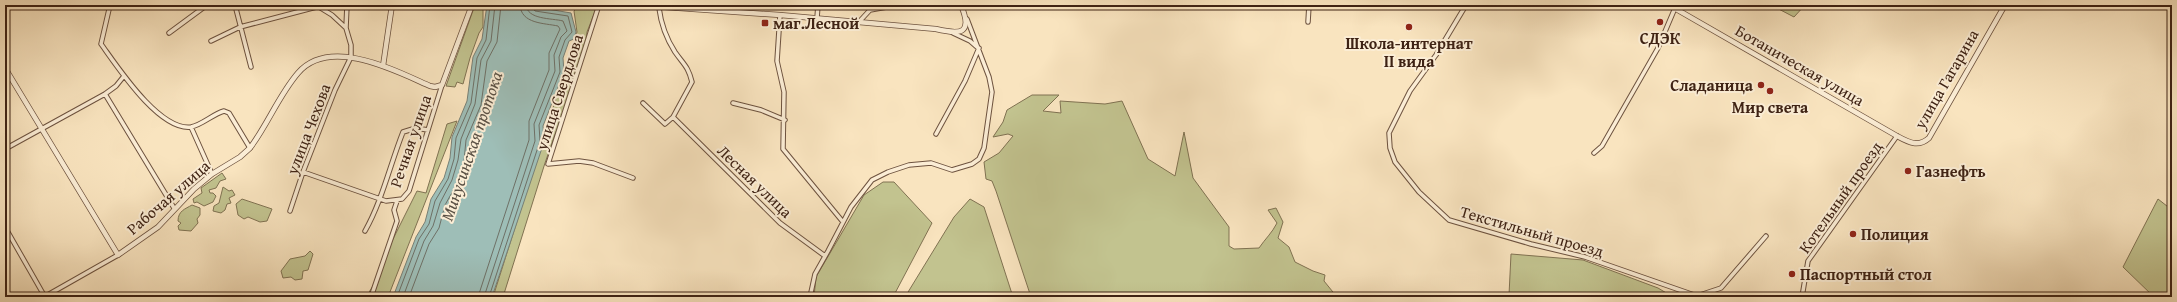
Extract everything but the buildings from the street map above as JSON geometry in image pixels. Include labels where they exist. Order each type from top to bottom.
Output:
[{"type":"street","points":[[110,5],[101,44],[124,76],[156,113],[171,121],[191,127],[224,111],[229,113],[250,148]]},
{"type":"street","points":[[169,33],[207,5]]},
{"type":"street","points":[[235,5],[251,67]]},
{"type":"street","points":[[211,41],[240,27],[324,5]]},
{"type":"street","points":[[347,5],[346,28],[351,46],[351,57],[384,66],[430,86],[442,85],[472,5]]},
{"type":"street","points":[[384,66],[392,5]]},
{"type":"street","name":"улица Свердлова","points":[[601,5],[598,8],[548,164],[579,161],[593,163],[633,178]]},
{"type":"street","points":[[636,5],[659,8],[817,18],[936,30],[953,33],[970,41],[978,48]]},
{"type":"street","points":[[817,18],[818,5]]},
{"type":"street","points":[[858,23],[870,10],[898,5]]},
{"type":"street","points":[[810,297],[815,274],[862,191],[872,180],[888,172],[909,165],[931,163],[952,170],[972,164],[979,159],[984,148],[992,92],[989,77],[961,5]]},
{"type":"street","points":[[1308,22],[1309,5]]},
{"type":"street","name":"Текстильный проезд","points":[[1466,5],[1436,55],[1410,90],[1389,132],[1390,148],[1395,162],[1419,192],[1449,220],[1531,244],[1585,257],[1697,296],[1721,288],[1766,236]]},
{"type":"street","name":"Ботаническая улица","points":[[1670,5],[1897,136],[1910,143],[1920,144]]},
{"type":"street","name":"улица Гагарина","points":[[1920,144],[1929,138],[2005,5]]},
{"type":"street","points":[[317,6],[332,15],[346,28]]},
{"type":"street","points":[[643,103],[665,124],[673,117],[692,82],[688,68],[670,43],[661,23],[659,8]]},
{"type":"street","points":[[1594,153],[1602,146],[1658,48],[1675,8]]},
{"type":"street","points":[[780,15],[776,61],[784,92],[785,120],[783,149],[844,222]]},
{"type":"street","points":[[953,33],[963,30],[967,19]]},
{"type":"street","points":[[936,134],[965,81],[978,48]]},
{"type":"street","name":"Рабочая улица","points":[[45,297],[118,255],[158,227],[174,208],[212,174],[240,157],[250,148],[299,72],[312,63],[321,60],[351,57]]},
{"type":"street","name":"улица Чехова","points":[[290,211],[303,172],[335,90],[351,57]]},
{"type":"street","points":[[5,68],[118,255]]},
{"type":"street","points":[[5,149],[105,94],[116,86],[124,76]]},
{"type":"street","name":"Речная улица","points":[[397,201],[406,196],[409,191],[442,85]]},
{"type":"street","points":[[105,94],[174,208]]},
{"type":"street","points":[[733,103],[761,110],[785,120]]},
{"type":"street","name":"Лесная улица","points":[[673,117],[780,223],[825,256]]},
{"type":"street","points":[[191,127],[212,174]]},
{"type":"street","points":[[365,231],[377,210],[379,198],[403,132],[408,129],[428,130]]},
{"type":"street","name":"Котельный проезд","points":[[1802,297],[1808,261],[1897,136]]},
{"type":"street","points":[[303,172],[386,201],[397,201],[394,210],[397,221],[371,297]]},
{"type":"street","points":[[5,226],[45,297]]},
{"type":"green space","points":[[475,5],[486,5],[483,10],[483,27],[479,33],[470,58],[463,84],[457,82],[455,87],[446,86]]},
{"type":"green space","points":[[1771,5],[1805,5],[1794,17]]},
{"type":"green space","points":[[578,6],[596,9],[587,32],[585,50],[545,163],[503,297],[493,297],[577,32],[574,11]]},
{"type":"green space","points":[[1032,95],[1059,95],[1043,111],[1061,113],[1060,101],[1105,104],[1122,101],[1148,159],[1175,176],[1184,132],[1193,178],[1229,227],[1229,246],[1234,249],[1259,248],[1277,223],[1268,210],[1276,208],[1283,222],[1278,238],[1289,247],[1295,262],[1325,275],[1324,281],[1337,297],[1031,297],[996,191],[992,181],[986,179],[984,162],[999,153],[1013,136],[1008,134],[993,137],[1003,122],[1007,110]]},
{"type":"green space","points":[[457,121],[388,297],[366,297],[376,281],[386,253],[417,191],[426,193],[447,124]]},
{"type":"green space","points":[[222,173],[226,179],[220,181],[216,188],[209,190],[210,193],[213,193],[216,196],[213,202],[204,206],[197,202],[194,203],[193,199],[202,193],[201,188]]},
{"type":"green space","points":[[883,182],[894,182],[932,223],[893,297],[814,297],[816,277],[864,195]]},
{"type":"green space","points":[[223,187],[229,191],[232,190],[235,195],[229,198],[231,203],[227,204],[225,210],[221,213],[213,211],[214,206],[219,203]]},
{"type":"green space","points":[[242,199],[272,209],[267,221],[260,222],[248,217],[244,219],[238,215],[236,204]]},
{"type":"green space","points":[[970,199],[984,207],[1013,297],[905,297],[954,217]]},
{"type":"green space","points":[[2158,199],[2172,210],[2172,297],[2154,297],[2123,267]]},
{"type":"green space","points":[[192,205],[200,208],[200,215],[197,219],[198,223],[191,231],[179,230],[178,226],[181,223],[178,221],[179,215],[182,211]]},
{"type":"green space","points":[[310,251],[313,254],[308,270],[303,271],[302,279],[295,280],[291,277],[283,278],[281,271],[290,259],[305,256]]},
{"type":"green space","points":[[1511,254],[1583,260],[1658,288],[1673,297],[1511,297],[1509,295]]},
{"type":"water","name":"Минусинская протока","points":[[487,5],[524,5],[571,13],[576,32],[574,39],[569,41],[563,58],[564,72],[543,126],[544,142],[492,297],[393,297],[416,237],[425,222],[431,199],[444,178],[450,158],[452,137],[467,101],[473,57],[482,39]]},
{"type":"place","name":"СДЭК","points":[[1660,22]]},
{"type":"place","name":"маг.Лесной","points":[[765,23]]},
{"type":"place","name":"Школа-интернат II вида","points":[[1409,27]]},
{"type":"place","name":"Сладаница","points":[[1761,85]]},
{"type":"place","name":"Мир света","points":[[1770,91]]},
{"type":"place","name":"Газнефть","points":[[1908,171]]},
{"type":"place","name":"Полиция","points":[[1853,234]]},
{"type":"place","name":"Паспортный стол","points":[[1792,274]]}]
